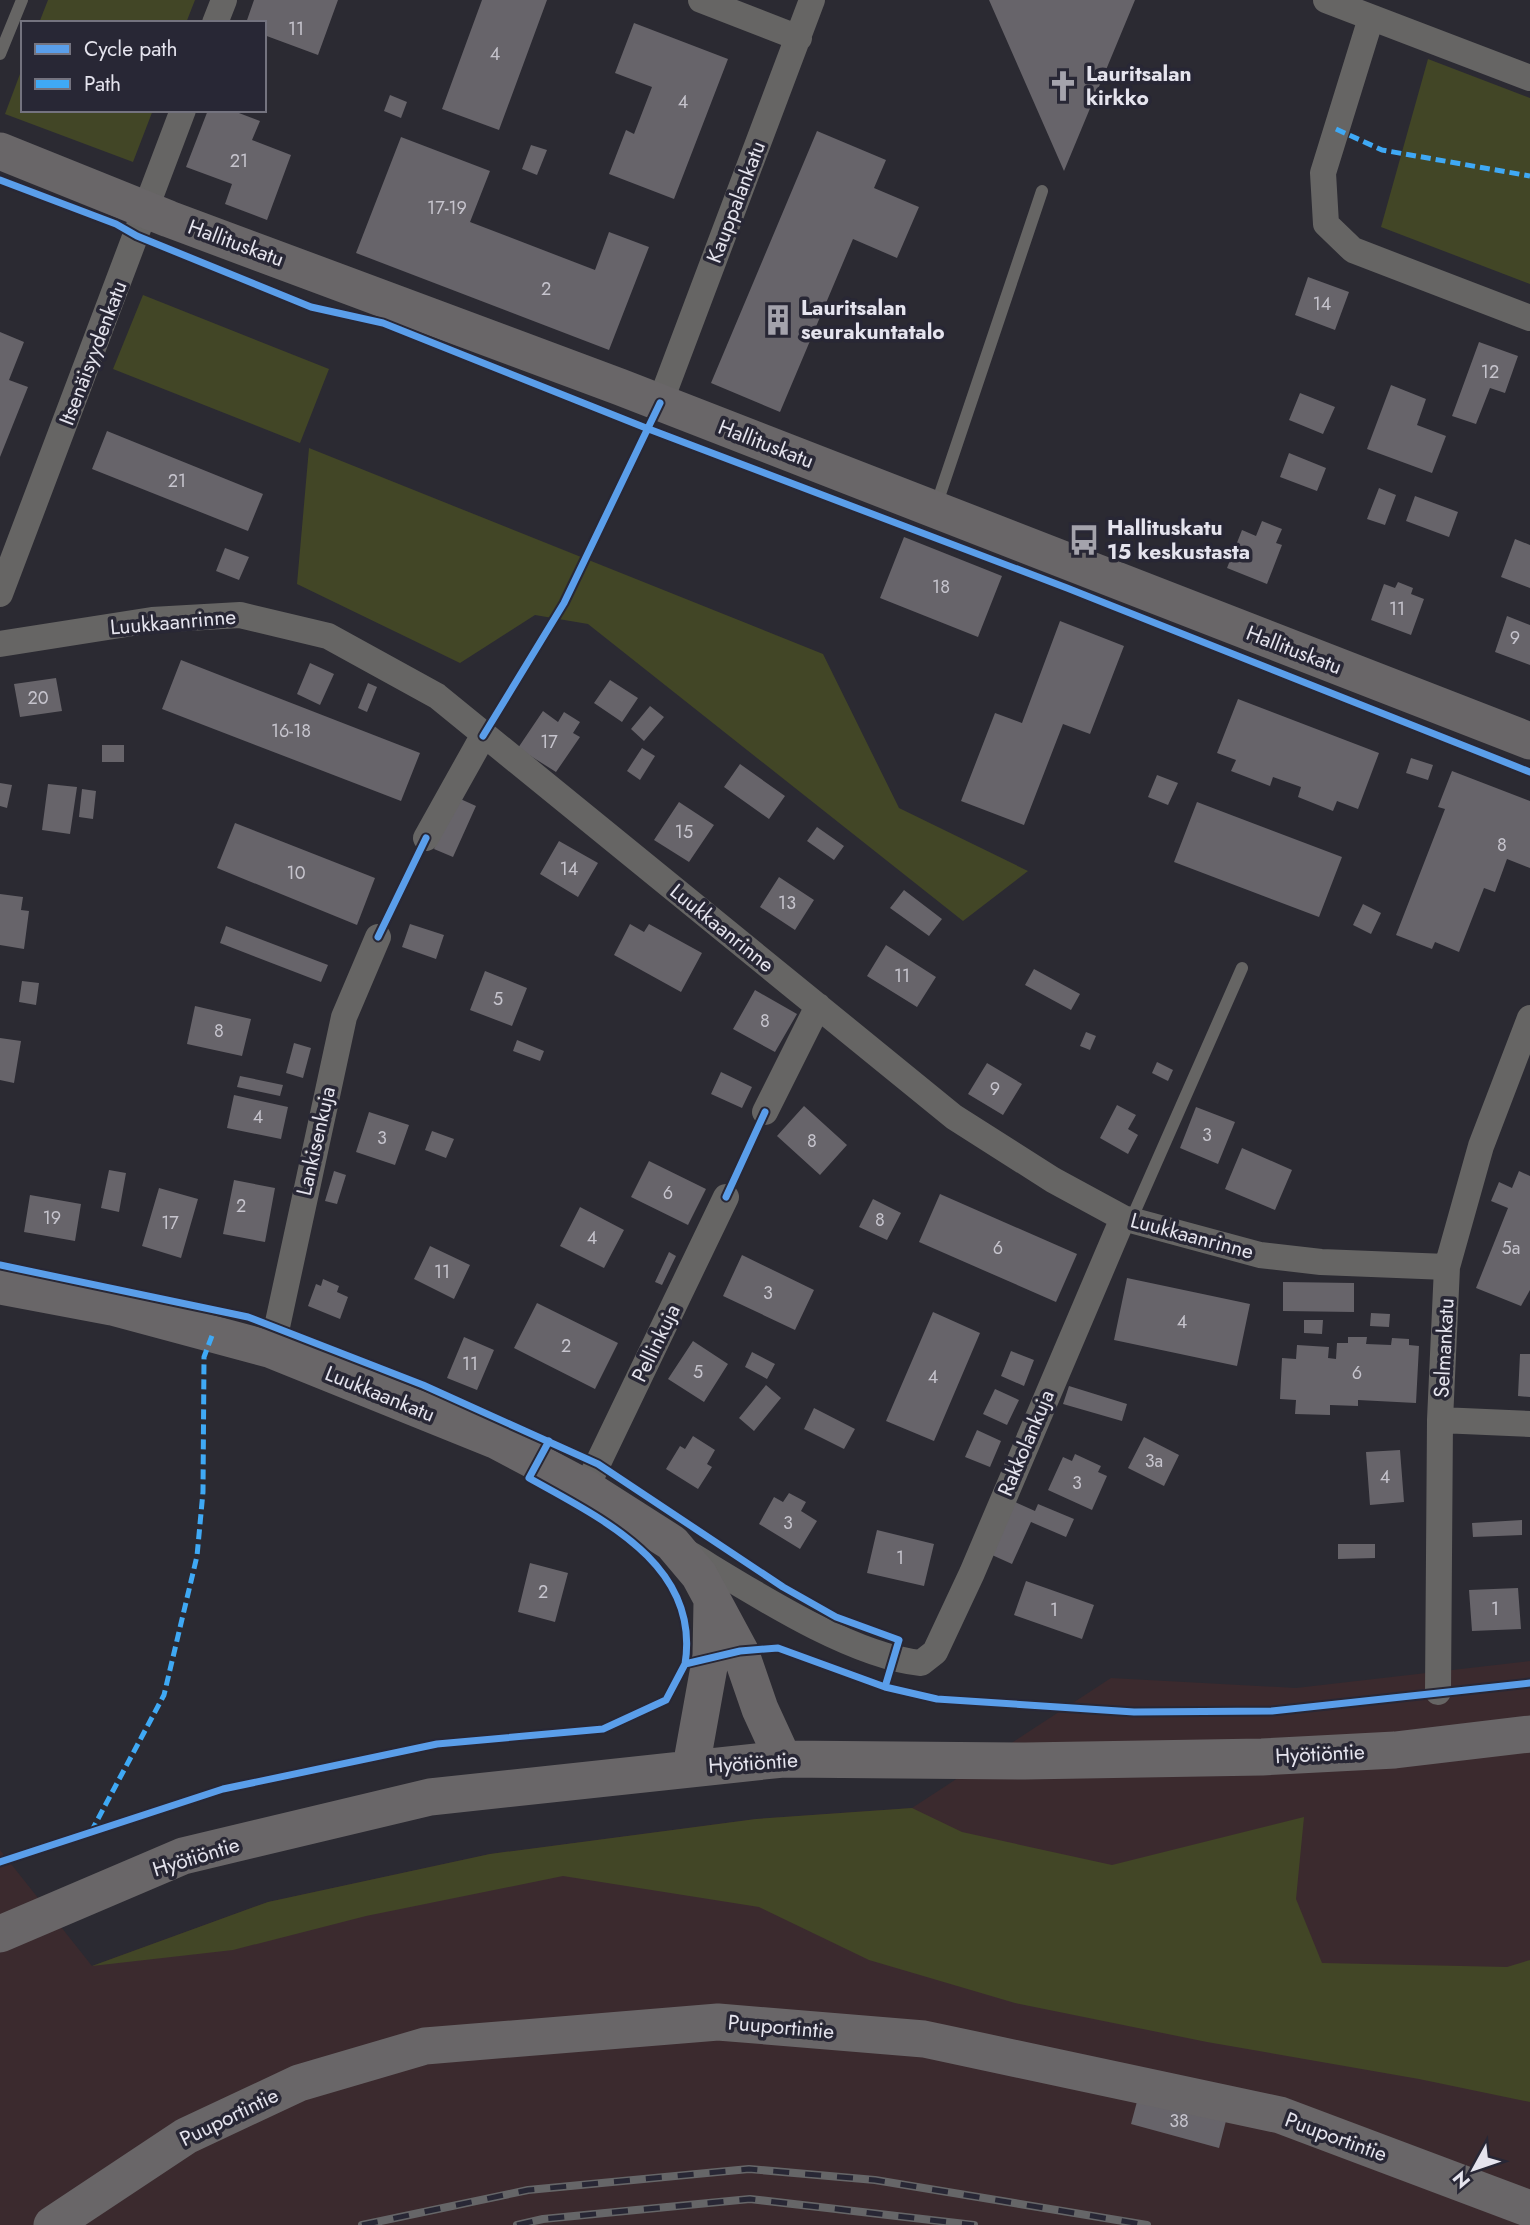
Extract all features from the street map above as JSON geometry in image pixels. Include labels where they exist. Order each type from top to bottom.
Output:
[{"type":"street","points":[[216,21],[224,0]]},
{"type":"street","points":[[701,0],[799,38]]},
{"type":"street","name":"Kauppalankatu","points":[[660,403],[812,0]]},
{"type":"street","points":[[1326,0],[1530,78]]},
{"type":"street","points":[[1371,18],[1322,173],[1326,224],[1353,250],[1530,318]]},
{"type":"street","name":"Itsenäisyydenkatu","points":[[0,594],[182,112]]},
{"type":"street","name":"Hallituskatu","points":[[0,151],[146,209],[660,403],[1530,741]]},
{"type":"street","name":"Luukkaanrinne","points":[[0,644],[152,620],[240,615],[328,635],[437,696],[954,1117],[1053,1180],[1127,1219],[1260,1255],[1321,1262],[1447,1267]]},
{"type":"street","points":[[426,838],[483,736]]},
{"type":"street","name":"Lankisenkuja","points":[[272,1350],[344,1017],[378,937]]},
{"type":"street","points":[[765,1112],[818,1006]]},
{"type":"street","name":"Selmankatu","points":[[1438,1692],[1440,1420],[1447,1267],[1481,1146],[1530,1018]]},
{"type":"street","name":"Pellinkuja","points":[[586,1489],[726,1197]]},
{"type":"street","name":"Rakkolankuja","points":[[672,1542],[759,1595],[851,1642],[892,1660],[921,1662],[935,1652],[972,1573],[1127,1219]]},
{"type":"street","name":"Luukkaankatu","points":[[0,1286],[111,1307],[272,1350],[495,1440],[586,1489],[672,1542],[699,1575],[740,1651],[760,1709],[783,1759]]},
{"type":"street","points":[[1440,1420],[1530,1424]]},
{"type":"street","points":[[691,1767],[711,1656],[712,1597]]},
{"type":"street","name":"Hyötiöntie","points":[[0,1934],[183,1856],[430,1797],[783,1759],[1025,1761],[1262,1757],[1395,1750],[1530,1734]]},
{"type":"street","name":"Puuportintie","points":[[52,2225],[186,2136],[299,2083],[425,2046],[718,2022],[924,2039],[1280,2115],[1530,2209]]},
{"type":"lane","points":[[0,54],[22,0]]},
{"type":"lane","points":[[934,510],[1042,191]]},
{"type":"lane","points":[[1127,1219],[1242,968]]},
{"type":"shaded area","points":[[1530,1661],[1530,2225],[0,2225],[0,1850],[92,1966],[268,1902],[490,1854],[756,1819],[912,1808],[1111,1678],[1296,1688]]},
{"type":"green space","points":[[48,0],[195,0],[187,21],[40,21]]},
{"type":"green space","points":[[1428,59],[1530,98],[1530,284],[1381,227]]},
{"type":"green space","points":[[21,71],[21,112],[152,112],[133,162],[5,114]]},
{"type":"green space","points":[[143,295],[329,369],[300,443],[113,369]]},
{"type":"green space","points":[[309,448],[823,654],[899,808],[1028,871],[963,921],[588,624],[535,615],[460,663],[297,584]]},
{"type":"green space","points":[[912,1808],[962,1832],[1112,1865],[1304,1817],[1296,1899],[1322,1963],[1507,1967],[1530,1960],[1530,2102],[1015,2003],[869,1960],[759,1907],[563,1876],[366,1916],[233,1950],[92,1966],[268,1902],[490,1854],[756,1819]]},
{"type":"building","points":[[254,0],[338,0],[318,55],[266,36],[266,21],[247,21]]},
{"type":"building","points":[[482,0],[547,0],[499,130],[442,109]]},
{"type":"building","name":"Lauritsalan kirkko","points":[[989,0],[1135,0],[1064,171]]},
{"type":"building","points":[[634,23],[728,59],[674,199],[609,174],[626,130],[634,134],[652,87],[615,73]]},
{"type":"building","points":[[390,95],[407,102],[401,118],[384,111]]},
{"type":"building","points":[[207,112],[236,112],[260,121],[252,140],[291,155],[267,220],[225,204],[232,184],[186,167]]},
{"type":"building","name":"Lauritsalan seurakuntatalo","points":[[817,131],[886,160],[874,188],[919,207],[897,258],[853,239],[780,412],[711,383]]},
{"type":"building","points":[[401,137],[490,171],[470,222],[595,270],[609,232],[649,247],[609,350],[356,253]]},
{"type":"building","points":[[531,145],[547,150],[537,175],[522,169]]},
{"type":"building","points":[[1308,277],[1349,292],[1335,330],[1295,315]]},
{"type":"building","points":[[0,332],[24,342],[9,380],[28,387],[0,457]]},
{"type":"building","points":[[1479,342],[1518,356],[1505,393],[1490,388],[1476,424],[1452,416]]},
{"type":"building","points":[[1391,385],[1426,399],[1417,425],[1446,436],[1432,473],[1367,449]]},
{"type":"building","points":[[1300,393],[1335,407],[1323,434],[1289,420]]},
{"type":"building","points":[[107,431],[263,494],[248,531],[92,469]]},
{"type":"building","points":[[1289,453],[1326,468],[1317,491],[1280,477]]},
{"type":"building","points":[[1379,488],[1396,495],[1385,525],[1367,519]]},
{"type":"building","points":[[1415,496],[1458,512],[1449,537],[1406,521]]},
{"type":"building","points":[[1262,521],[1282,529],[1276,543],[1282,545],[1267,584],[1227,568],[1242,530],[1256,536]]},
{"type":"building","points":[[904,537],[1002,576],[978,637],[880,598]]},
{"type":"building","points":[[1515,539],[1530,545],[1530,588],[1501,577]]},
{"type":"building","points":[[225,548],[249,557],[239,580],[216,571]]},
{"type":"building","points":[[1398,582],[1413,588],[1411,594],[1424,599],[1411,635],[1371,620],[1384,584],[1395,588]]},
{"type":"building","points":[[1507,616],[1530,625],[1530,665],[1495,652]]},
{"type":"building","points":[[1060,621],[1124,646],[1090,734],[1063,724],[1024,825],[961,801],[995,713],[1022,723]]},
{"type":"building","points":[[181,660],[420,753],[401,801],[162,709]]},
{"type":"building","points":[[310,663],[334,674],[320,705],[297,694]]},
{"type":"building","points":[[56,678],[62,711],[20,717],[14,684]]},
{"type":"building","points":[[610,680],[638,698],[622,722],[594,703]]},
{"type":"building","points":[[368,683],[377,687],[367,712],[358,708]]},
{"type":"building","points":[[1238,699],[1379,753],[1358,809],[1337,801],[1333,811],[1298,797],[1301,787],[1273,777],[1270,786],[1231,771],[1236,760],[1217,753]]},
{"type":"building","points":[[650,706],[664,717],[644,741],[631,729]]},
{"type":"building","points":[[543,711],[558,722],[564,712],[580,722],[573,733],[580,737],[556,772],[518,748]]},
{"type":"building","points":[[102,745],[124,745],[124,762],[102,762]]},
{"type":"building","points":[[642,748],[655,756],[640,780],[627,771]]},
{"type":"building","points":[[1411,758],[1433,765],[1428,780],[1406,773]]},
{"type":"building","points":[[740,764],[785,796],[769,819],[724,787]]},
{"type":"building","points":[[1452,771],[1530,801],[1530,868],[1507,859],[1495,892],[1484,888],[1459,952],[1435,942],[1432,949],[1396,935],[1445,809],[1438,807]]},
{"type":"building","points":[[1157,775],[1178,783],[1168,805],[1148,797]]},
{"type":"building","points":[[0,783],[12,785],[7,808],[0,806]]},
{"type":"building","points":[[48,784],[77,787],[70,834],[42,830]]},
{"type":"building","points":[[82,789],[96,791],[93,819],[79,817]]},
{"type":"building","points":[[456,797],[476,806],[453,857],[434,849]]},
{"type":"building","points":[[679,802],[714,825],[689,862],[654,840]]},
{"type":"building","points":[[1197,802],[1342,857],[1319,917],[1174,862]]},
{"type":"building","points":[[235,823],[375,878],[357,925],[217,868]]},
{"type":"building","points":[[817,827],[844,846],[834,860],[807,841]]},
{"type":"building","points":[[559,841],[598,863],[578,897],[540,874]]},
{"type":"building","points":[[779,877],[814,900],[795,930],[760,907]]},
{"type":"building","points":[[904,890],[942,919],[929,936],[890,908]]},
{"type":"building","points":[[0,894],[23,897],[21,910],[29,911],[24,949],[0,945]]},
{"type":"building","points":[[1363,904],[1381,913],[1371,934],[1353,925]]},
{"type":"building","points":[[410,924],[444,935],[436,959],[402,947]]},
{"type":"building","points":[[630,924],[644,932],[649,924],[702,953],[681,992],[614,955]]},
{"type":"building","points":[[226,926],[328,965],[321,982],[220,943]]},
{"type":"building","points":[[886,945],[936,977],[917,1007],[867,976]]},
{"type":"building","points":[[1034,969],[1080,994],[1071,1010],[1025,985]]},
{"type":"building","points":[[485,971],[527,988],[512,1026],[470,1010]]},
{"type":"building","points":[[22,981],[39,983],[36,1005],[19,1002]]},
{"type":"building","points":[[755,990],[797,1014],[775,1052],[733,1029]]},
{"type":"building","points":[[195,1006],[251,1019],[242,1056],[187,1044]]},
{"type":"building","points":[[1086,1032],[1096,1036],[1090,1050],[1080,1046]]},
{"type":"building","points":[[0,1038],[21,1041],[14,1083],[0,1080]]},
{"type":"building","points":[[517,1040],[544,1051],[540,1061],[513,1051]]},
{"type":"building","points":[[294,1043],[311,1048],[303,1078],[286,1073]]},
{"type":"building","points":[[1157,1062],[1173,1070],[1168,1081],[1152,1073]]},
{"type":"building","points":[[987,1063],[1022,1084],[1003,1115],[968,1094]]},
{"type":"building","points":[[721,1072],[752,1087],[742,1108],[711,1094]]},
{"type":"building","points":[[240,1076],[283,1085],[280,1096],[237,1087]]},
{"type":"building","points":[[234,1095],[288,1107],[281,1139],[227,1128]]},
{"type":"building","points":[[1117,1105],[1136,1115],[1128,1129],[1138,1135],[1128,1154],[1100,1138]]},
{"type":"building","points":[[804,1106],[847,1145],[820,1175],[777,1136]]},
{"type":"building","points":[[1196,1107],[1235,1122],[1218,1164],[1180,1148]]},
{"type":"building","points":[[369,1112],[409,1125],[395,1165],[356,1152]]},
{"type":"building","points":[[432,1131],[454,1139],[446,1158],[425,1150]]},
{"type":"building","points":[[1242,1148],[1292,1170],[1275,1210],[1225,1189]]},
{"type":"building","points":[[649,1161],[706,1189],[688,1225],[631,1197]]},
{"type":"building","points":[[109,1170],[126,1173],[119,1212],[101,1208]]},
{"type":"building","points":[[334,1171],[346,1175],[337,1204],[325,1201]]},
{"type":"building","points":[[1519,1171],[1530,1176],[1530,1290],[1521,1306],[1476,1288],[1508,1208],[1491,1201],[1499,1182],[1512,1188]]},
{"type":"building","points":[[234,1180],[275,1188],[265,1242],[223,1234]]},
{"type":"building","points":[[159,1188],[198,1199],[181,1258],[142,1246]]},
{"type":"building","points":[[940,1194],[1077,1254],[1056,1302],[919,1242]]},
{"type":"building","points":[[30,1195],[81,1204],[75,1241],[24,1232]]},
{"type":"building","points":[[873,1199],[901,1213],[887,1240],[859,1227]]},
{"type":"building","points":[[580,1207],[624,1230],[604,1268],[560,1246]]},
{"type":"building","points":[[430,1246],[470,1265],[454,1299],[414,1279]]},
{"type":"building","points":[[669,1252],[676,1256],[662,1285],[655,1282]]},
{"type":"building","points":[[742,1255],[814,1290],[795,1330],[723,1296]]},
{"type":"building","points":[[1127,1278],[1250,1304],[1237,1366],[1114,1340]]},
{"type":"building","points":[[323,1279],[339,1286],[337,1292],[348,1297],[340,1319],[308,1306],[316,1284],[321,1286]]},
{"type":"building","points":[[1283,1282],[1354,1283],[1354,1312],[1283,1311]]},
{"type":"building","points":[[537,1303],[618,1343],[595,1389],[514,1348]]},
{"type":"building","points":[[933,1312],[980,1333],[934,1441],[886,1421]]},
{"type":"building","points":[[1371,1313],[1390,1314],[1389,1327],[1370,1326]]},
{"type":"building","points":[[1304,1320],[1323,1320],[1322,1334],[1304,1333]]},
{"type":"building","points":[[464,1337],[494,1350],[477,1390],[447,1378]]},
{"type":"building","points":[[1348,1337],[1367,1337],[1366,1344],[1391,1345],[1392,1338],[1409,1339],[1409,1345],[1419,1346],[1416,1403],[1358,1400],[1358,1406],[1330,1405],[1330,1415],[1295,1414],[1296,1400],[1280,1399],[1282,1358],[1296,1359],[1297,1345],[1329,1347],[1328,1358],[1336,1359],[1337,1343],[1348,1343]]},
{"type":"building","points":[[693,1341],[728,1364],[704,1402],[668,1379]]},
{"type":"building","points":[[1011,1351],[1034,1360],[1024,1386],[1001,1376]]},
{"type":"building","points":[[752,1352],[775,1364],[767,1379],[745,1367]]},
{"type":"building","points":[[1520,1354],[1530,1354],[1530,1397],[1518,1396]]},
{"type":"building","points":[[766,1385],[781,1398],[754,1431],[739,1418]]},
{"type":"building","points":[[1069,1386],[1127,1404],[1122,1421],[1063,1404]]},
{"type":"building","points":[[995,1389],[1019,1400],[1007,1425],[983,1414]]},
{"type":"building","points":[[814,1408],[855,1429],[844,1449],[804,1429]]},
{"type":"building","points":[[977,1430],[1001,1441],[990,1467],[965,1457]]},
{"type":"building","points":[[693,1436],[715,1450],[707,1464],[712,1467],[698,1489],[666,1469],[680,1446],[685,1449]]},
{"type":"building","points":[[1144,1437],[1179,1455],[1164,1486],[1128,1468]]},
{"type":"building","points":[[1400,1450],[1404,1502],[1370,1505],[1366,1452]]},
{"type":"building","points":[[1075,1454],[1101,1466],[1098,1472],[1107,1476],[1092,1510],[1048,1490],[1063,1457],[1072,1461]]},
{"type":"building","points":[[789,1493],[806,1502],[801,1511],[817,1521],[800,1549],[759,1524],[774,1497],[783,1502]]},
{"type":"building","points":[[1015,1502],[1035,1511],[1038,1504],[1074,1519],[1066,1537],[1031,1522],[1012,1564],[992,1555]]},
{"type":"building","points":[[1522,1520],[1522,1535],[1473,1537],[1472,1523]]},
{"type":"building","points":[[877,1530],[934,1544],[924,1586],[867,1573]]},
{"type":"building","points":[[1338,1544],[1375,1544],[1375,1558],[1338,1559]]},
{"type":"building","points":[[530,1563],[568,1573],[555,1622],[518,1612]]},
{"type":"building","points":[[1026,1581],[1094,1605],[1082,1639],[1014,1615]]},
{"type":"building","points":[[1518,1588],[1521,1629],[1472,1631],[1469,1590]]},
{"type":"building","points":[[1139,2094],[1227,2117],[1219,2148],[1131,2124]]},
{"type":"railway","points":[[362,2225],[528,2190],[749,2169],[875,2180],[1147,2225]]},
{"type":"railway","points":[[517,2225],[543,2219],[750,2199],[974,2225]]},
{"type":"marked path","points":[[1336,129],[1382,150],[1530,176]]},
{"type":"marked path","points":[[91,1832],[164,1695],[197,1556],[203,1492],[204,1357],[213,1333]]},
{"type":"cycle path","points":[[0,180],[116,224],[137,236],[311,307],[383,323],[646,428],[1067,588],[1530,772]]},
{"type":"cycle path","points":[[483,736],[564,603],[660,403]]},
{"type":"cycle path","points":[[378,937],[426,838]]},
{"type":"cycle path","points":[[726,1197],[765,1112]]},
{"type":"cycle path","points":[[0,1265],[248,1317],[423,1385],[598,1464],[783,1587],[836,1617],[899,1640],[885,1687]]},
{"type":"cycle path","points":[[549,1441],[529,1478],[615,1529],[640,1549],[662,1572],[678,1599],[686,1629],[685,1664]]},
{"type":"cycle path","points":[[0,1862],[223,1789],[437,1744],[603,1729],[666,1700],[685,1664],[740,1651],[778,1648],[885,1687],[937,1699],[1134,1712],[1272,1711],[1530,1683]]},
{"type":"place","name":"Lauritsalan kirkko","points":[[1063,86]]},
{"type":"place","name":"Lauritsalan seurakuntatalo","points":[[778,320]]},
{"type":"place","name":"Hallituskatu 15 keskustasta","points":[[1084,540]]}]
